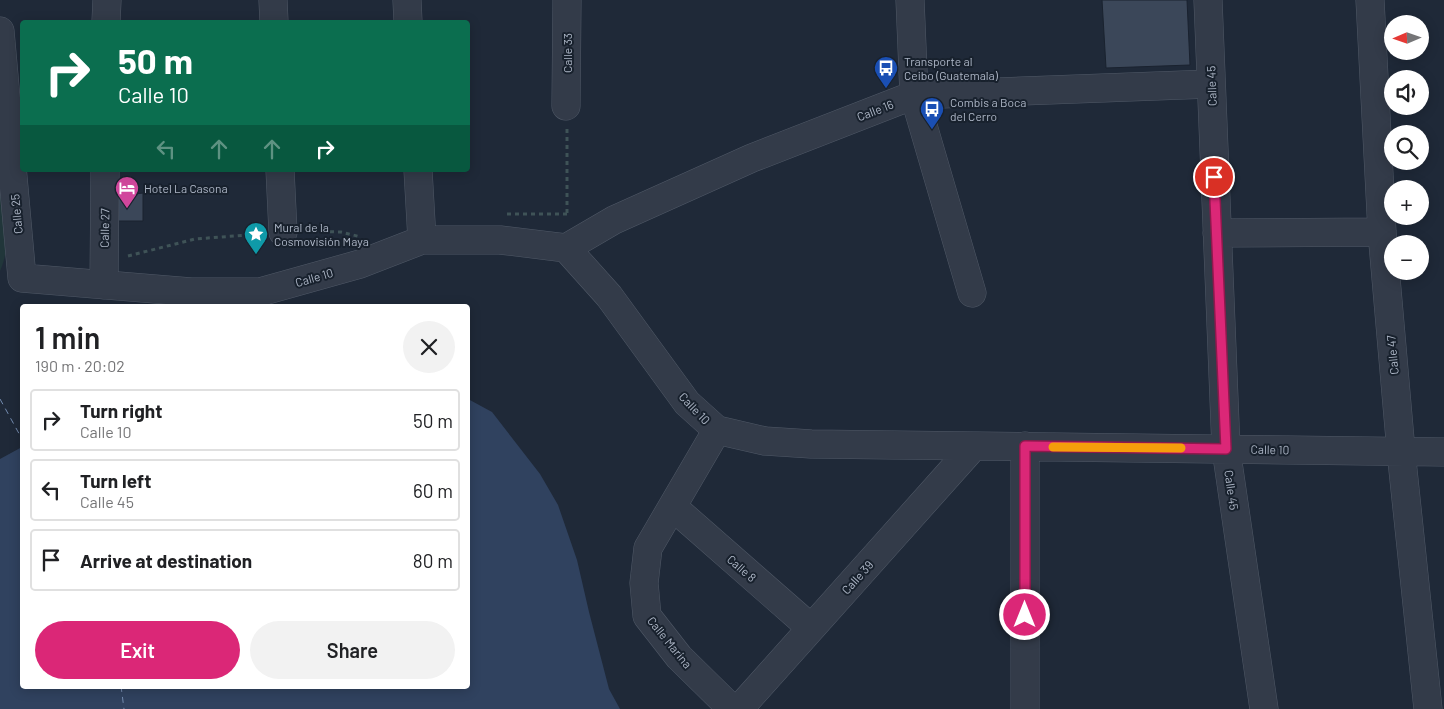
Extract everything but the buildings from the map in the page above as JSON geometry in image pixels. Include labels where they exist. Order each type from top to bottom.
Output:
[{"type":"street","points":[[106,20],[107,0]]},
{"type":"street","points":[[273,0],[274,20]]},
{"type":"street","points":[[407,0],[408,20]]},
{"type":"street","name":"Calle 33","points":[[566,106],[567,0]]},
{"type":"street","points":[[910,0],[914,95],[972,293]]},
{"type":"street","name":"Calle 45","points":[[1208,0],[1226,449],[1264,709]]},
{"type":"street","name":"Calle 47","points":[[1370,0],[1382,232],[1400,451],[1428,709]]},
{"type":"street","name":"Calle 25","points":[[0,31],[3,97],[22,278]]},
{"type":"street","name":"Calle 16","points":[[566,248],[614,220],[752,158],[914,95],[1210,84]]},
{"type":"street","name":"Calle 27","points":[[104,274],[105,172]]},
{"type":"street","points":[[280,172],[283,232]]},
{"type":"street","points":[[418,172],[422,240]]},
{"type":"street","points":[[1217,233],[1382,232]]},
{"type":"street","name":"Calle 10","points":[[22,278],[104,274],[191,292],[260,292],[360,264],[422,240],[500,240],[566,248],[609,296],[687,403],[717,430],[765,441],[811,444],[1444,452]]},
{"type":"street","name":"Calle Marina","points":[[717,430],[648,548],[644,583],[647,616],[679,657],[732,709]]},
{"type":"street","name":"Calle 39","points":[[739,709],[974,446]]},
{"type":"street","points":[[1025,446],[1025,709]]},
{"type":"street","name":"Calle 8","points":[[673,507],[811,628]]},
{"type":"path","points":[[566,106],[566,248]]},
{"type":"path","points":[[104,274],[147,251],[195,240],[283,232],[342,232],[368,239]]},
{"type":"green space","points":[[0,190],[5,221],[6,251],[0,271]]},
{"type":"water","points":[[470,400],[492,412],[540,474],[558,505],[577,560],[609,689],[620,709],[0,709],[0,459],[20,448],[20,689],[470,689]]},
{"type":"ferry route","points":[[0,399],[20,435]]},
{"type":"ferry route","points":[[121,689],[124,709]]},
{"type":"slow traffic","points":[[1053,447],[1181,448]]},
{"type":"place","name":"Transporte al Ceibo (Guatemala)","points":[[886,89]]},
{"type":"place","name":"Combis a Boca del Cerro","points":[[932,130]]},
{"type":"place","name":"Hotel La Casona","points":[[127,209]]},
{"type":"place","name":"Mural de la Cosmovisión Maya","points":[[256,255]]},
{"type":"route","points":[[1025,615],[1025,446],[1226,449],[1214,177]]}]
